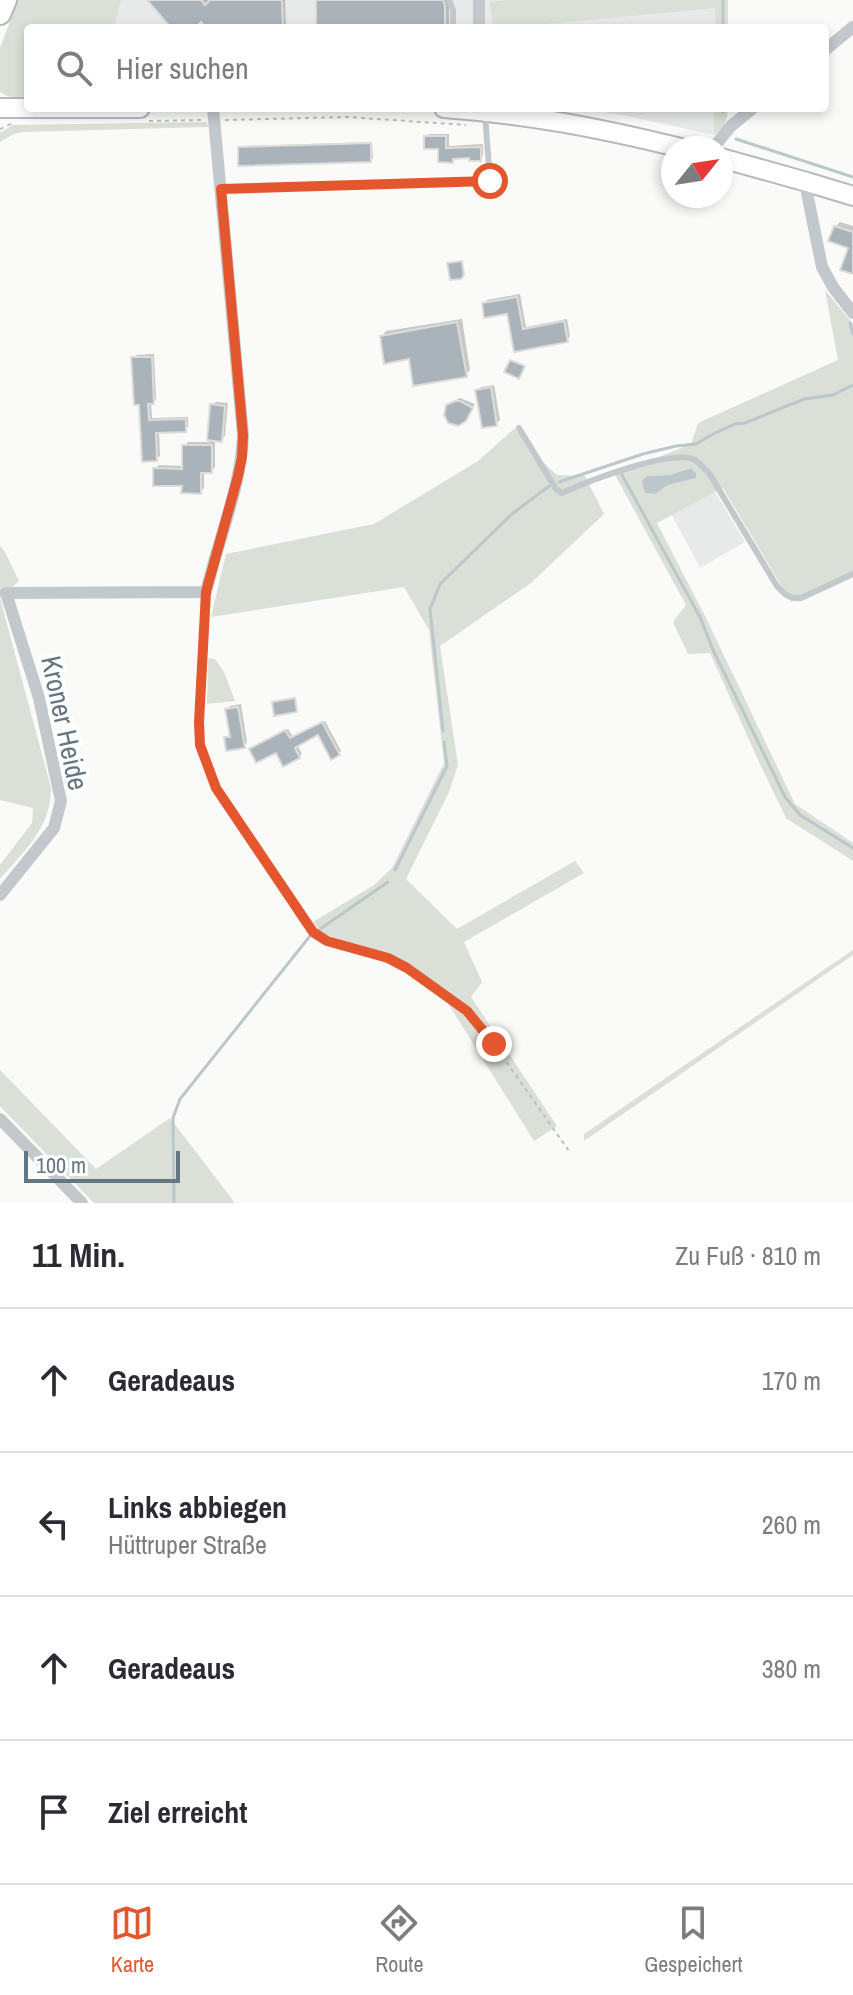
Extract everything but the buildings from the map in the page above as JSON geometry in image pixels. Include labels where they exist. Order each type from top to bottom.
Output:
[{"type":"main road","points":[[0,14],[6,0]]},
{"type":"main road","points":[[51,112],[140,114]]},
{"type":"main road","points":[[485,115],[557,120],[661,143]]},
{"type":"main road","points":[[733,161],[853,196]]},
{"type":"street","points":[[479,0],[479,24]]},
{"type":"street","points":[[829,47],[853,27]]},
{"type":"street","points":[[723,136],[748,112]]},
{"type":"street","points":[[206,592],[238,476],[243,435],[214,114]]},
{"type":"street","points":[[807,182],[822,267],[853,313]]},
{"type":"street","name":"Kroner Heide","points":[[0,895],[54,828],[61,801],[39,698],[3,589],[206,592]]},
{"type":"street","points":[[0,1119],[82,1203]]},
{"type":"lane","points":[[449,0],[453,24]]},
{"type":"lane","points":[[221,189],[490,181],[485,115]]},
{"type":"lane","points":[[519,428],[556,489],[562,493],[647,463],[679,457],[694,459],[709,473],[785,595],[801,598],[853,574]]},
{"type":"path","points":[[0,129],[6,111]]},
{"type":"path","points":[[140,114],[485,115]]},
{"type":"path","points":[[206,592],[200,745],[216,788],[313,932],[327,941],[388,958],[467,1011],[482,1027],[569,1151]]},
{"type":"shaded area","points":[[18,0],[121,0],[115,24],[24,24],[24,98],[0,92],[0,48]]},
{"type":"shaded area","points":[[30,0],[716,0],[716,24],[28,24]]},
{"type":"shaded area","points":[[728,0],[728,24],[716,24],[715,8],[546,24],[493,24],[490,2]]},
{"type":"shaded area","points":[[603,112],[714,112],[714,135]]},
{"type":"shaded area","points":[[714,112],[728,112],[725,124],[714,135]]},
{"type":"shaded area","points":[[207,122],[208,127],[23,132],[0,142],[0,133],[13,125]]},
{"type":"shaded area","points":[[825,290],[853,324],[853,573],[791,602],[723,488],[657,523],[795,804],[853,843],[853,861],[786,818],[710,653],[688,654],[673,622],[686,605],[615,475],[691,444],[698,423],[838,360]],"holes":[[[690,468],[696,478],[668,485],[654,494],[645,493],[647,476],[669,475]]]},
{"type":"shaded area","points":[[515,428],[557,475],[585,476],[604,514],[531,583],[440,646],[458,765],[449,792],[406,879],[457,929],[575,861],[584,873],[464,942],[482,982],[471,997],[557,1126],[534,1141],[436,984],[392,955],[323,934],[313,922],[374,885],[392,868],[444,763],[429,630],[404,587],[211,617],[226,554],[374,524],[478,461]]},
{"type":"shaded area","points":[[691,468],[696,478],[668,485],[655,494],[645,493],[642,481],[647,476],[669,475]]},
{"type":"shaded area","points":[[715,492],[745,542],[700,568],[672,515]]},
{"type":"shaded area","points":[[0,546],[19,581],[0,598]]},
{"type":"shaded area","points":[[0,598],[51,788],[50,802],[41,827],[0,879],[0,865],[32,823],[33,808],[0,800]]},
{"type":"shaded area","points":[[208,658],[215,659],[224,672],[235,701],[207,704]]},
{"type":"shaded area","points":[[853,950],[853,955],[584,1141],[584,1134]]},
{"type":"shaded area","points":[[0,1070],[96,1169],[170,1118],[235,1203],[94,1203],[0,1106]]},
{"type":"waterway","points":[[723,0],[723,24]]},
{"type":"waterway","points":[[736,139],[853,177]]},
{"type":"waterway","points":[[850,323],[853,334]]},
{"type":"waterway","points":[[559,482],[643,454],[696,444],[735,424],[745,423],[804,399],[833,395],[853,385]]},
{"type":"waterway","points":[[622,475],[701,619],[785,797],[800,815],[853,848]]},
{"type":"waterway","points":[[443,731],[430,609],[440,584],[512,514],[549,486]]},
{"type":"waterway","points":[[395,870],[447,766],[444,742]]},
{"type":"waterway","points":[[320,929],[388,882]]},
{"type":"waterway","points":[[174,1203],[173,1118],[180,1099],[310,936]]},
{"type":"route","points":[[490,181],[221,189],[243,435],[238,476],[206,592],[199,722],[200,745],[216,788],[313,932],[327,941],[388,958],[407,968],[467,1011],[494,1044]]}]
